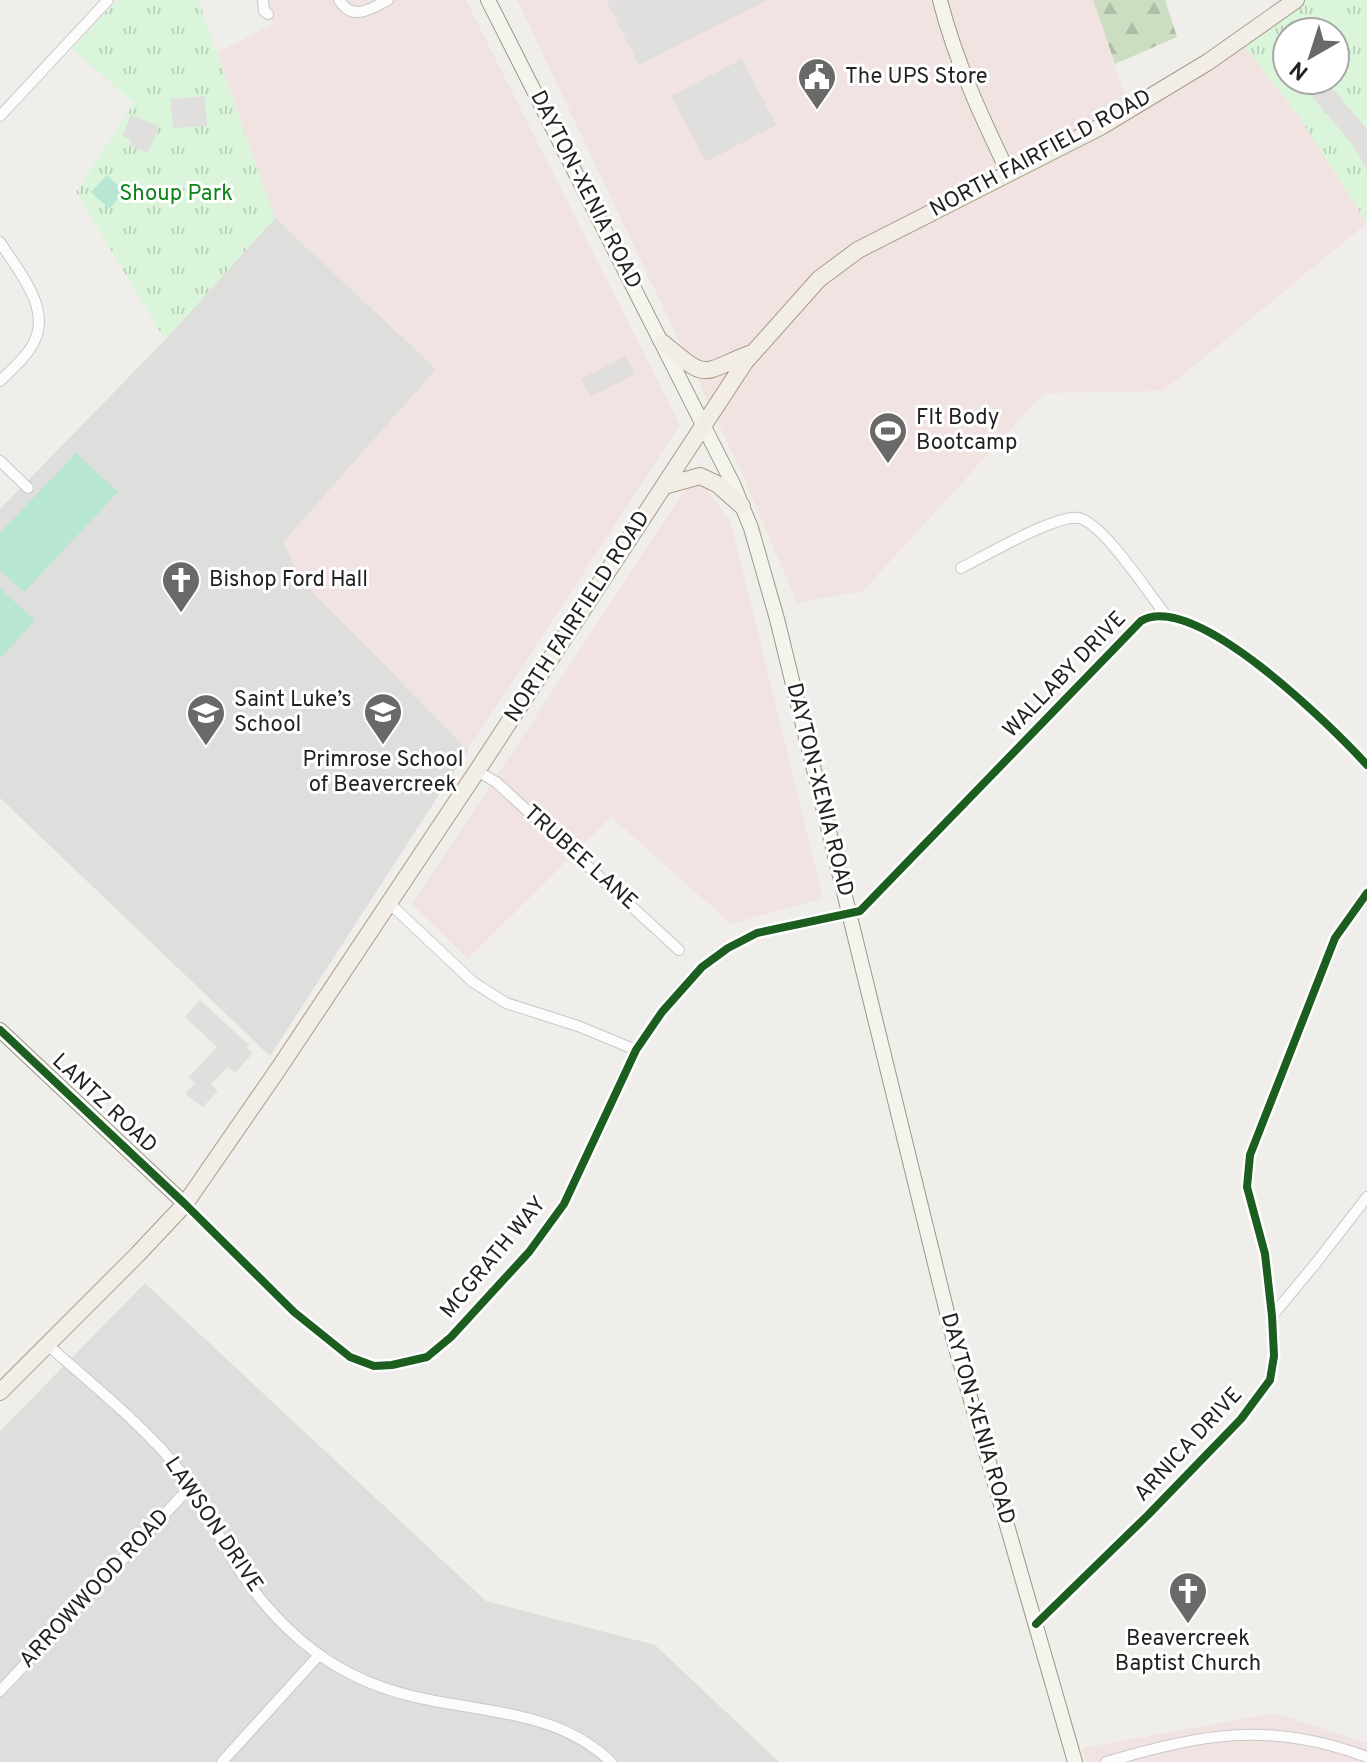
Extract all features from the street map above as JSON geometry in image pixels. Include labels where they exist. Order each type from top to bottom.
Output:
[{"type":"main road","name":"DAYTON-XENIA ROAD","points":[[488,0],[663,343],[742,506],[777,619],[954,1341],[1075,1762]]},
{"type":"main road","points":[[940,0],[949,35],[983,120],[1009,174]]},
{"type":"main road","name":"NORTH FAIRFIELD ROAD","points":[[0,1392],[185,1204],[277,1071],[753,353],[819,279],[858,250],[1102,126],[1208,62],[1289,2]]},
{"type":"main road","points":[[663,343],[697,370],[708,371],[753,353]]},
{"type":"main road","points":[[664,486],[700,476],[717,484],[742,506]]},
{"type":"main road","name":"LANTZ ROAD","points":[[0,1030],[185,1204]]},
{"type":"street","points":[[0,116],[108,0]]},
{"type":"street","points":[[263,0],[264,11],[268,14]]},
{"type":"street","points":[[339,0],[348,11],[355,13],[365,12],[388,0]]},
{"type":"street","points":[[0,242],[35,300],[40,319],[31,347],[0,381]]},
{"type":"street","points":[[0,461],[28,488]]},
{"type":"street","points":[[961,568],[1059,520],[1080,518],[1105,536],[1165,614],[1202,628],[1235,647],[1317,717],[1367,765]]},
{"type":"street","name":"WALLABY DRIVE","points":[[849,914],[860,911],[929,843],[1141,621],[1165,614]]},
{"type":"street","name":"TRUBEE LANE","points":[[477,771],[507,792],[679,950]]},
{"type":"street","name":"ARNICA DRIVE","points":[[1036,1624],[1148,1515],[1263,1393],[1272,1373],[1274,1346],[1265,1254],[1247,1187],[1250,1155],[1335,938],[1367,893]]},
{"type":"street","points":[[388,902],[473,982],[506,1003],[578,1026],[636,1050]]},
{"type":"street","name":"MCGRATH WAY","points":[[185,1204],[294,1312],[350,1357],[374,1366],[427,1357],[451,1337],[529,1252],[564,1204],[636,1050],[662,1012],[702,967],[728,948],[757,933],[849,914]]},
{"type":"street","points":[[1272,1316],[1367,1197]]},
{"type":"street","name":"LAWSON DRIVE","points":[[48,1345],[166,1454],[191,1486],[250,1585],[289,1628],[319,1655],[348,1673],[385,1689],[430,1700],[517,1714],[554,1725],[584,1740],[611,1762]]},
{"type":"street","name":"ARROWWOOD ROAD","points":[[0,1691],[191,1486]]},
{"type":"street","points":[[222,1762],[319,1655]]},
{"type":"street","points":[[1106,1762],[1196,1738],[1256,1734],[1317,1741],[1367,1757]]},
{"type":"shaded area","points":[[261,0],[466,0],[680,425],[468,750],[302,581],[282,542],[435,368],[275,218],[217,53],[273,24]]},
{"type":"shaded area","points":[[517,0],[1093,0],[1129,108],[1239,40],[1271,81],[1271,96],[1283,96],[1298,115],[1367,223],[1163,391],[1044,393],[863,591],[797,603],[740,469]]},
{"type":"shaded area","points":[[606,0],[768,0],[639,65]]},
{"type":"shaded area","points":[[742,59],[776,125],[706,162],[671,96]]},
{"type":"shaded area","points":[[205,96],[207,126],[173,128],[171,99]]},
{"type":"shaded area","points":[[1339,96],[1367,129],[1367,170],[1353,145],[1312,97]]},
{"type":"shaded area","points":[[131,115],[159,126],[148,153],[129,145],[131,140],[122,136]]},
{"type":"shaded area","points":[[275,218],[436,369],[283,542],[302,581],[468,750],[270,1056],[0,798],[0,509],[165,340]]},
{"type":"shaded area","points":[[625,356],[635,374],[591,397],[581,379]]},
{"type":"shaded area","points":[[703,484],[731,523],[823,898],[731,924],[611,817],[468,959],[412,904],[685,490]]},
{"type":"shaded area","points":[[200,1000],[249,1045],[247,1048],[253,1053],[235,1073],[228,1067],[211,1084],[218,1091],[203,1107],[185,1094],[195,1083],[189,1077],[217,1047],[185,1017]]},
{"type":"shaded area","points":[[145,1283],[486,1601],[655,1645],[779,1762],[0,1762],[0,1431]]},
{"type":"shaded area","points":[[1275,1713],[1367,1743],[1367,1762],[1086,1762],[1082,1748]]},
{"type":"green space","name":"Shoup Park","points":[[117,0],[198,0],[275,218],[165,340],[76,192],[134,103],[72,49]]},
{"type":"green space","points":[[1093,0],[1165,0],[1177,37],[1115,64]]},
{"type":"green space","points":[[1296,0],[1367,0],[1367,223],[1283,96],[1351,96],[1351,16],[1273,16]]},
{"type":"green space","points":[[1271,18],[1271,81],[1239,40]]},
{"type":"green space","points":[[107,175],[125,192],[109,209],[91,192]]},
{"type":"green space","points":[[76,453],[118,492],[24,592],[0,570],[0,533]]},
{"type":"green space","points":[[0,588],[35,621],[0,658]]},
{"type":"cycle path","points":[[0,1030],[185,1204],[294,1312],[350,1357],[374,1366],[392,1365],[427,1357],[451,1337],[529,1252],[564,1204],[636,1050],[662,1012],[702,967],[728,948],[757,933],[860,911],[1141,621],[1164,616],[1194,625],[1227,642],[1294,694],[1367,765]]},
{"type":"cycle path","points":[[1036,1624],[1241,1419],[1270,1380],[1274,1356],[1272,1316],[1265,1254],[1247,1187],[1250,1155],[1335,938],[1367,893]]},
{"type":"place","name":"The UPS Store","points":[[817,111]]},
{"type":"place","name":"FIt Body Bootcamp","points":[[888,465]]},
{"type":"place","name":"Bishop Ford Hall","points":[[181,614]]},
{"type":"place","name":"Primrose School of Beavercreek","points":[[383,746]]},
{"type":"place","name":"Saint Luke’s School","points":[[206,747]]},
{"type":"place","name":"Beavercreek Baptist Church","points":[[1188,1625]]}]
